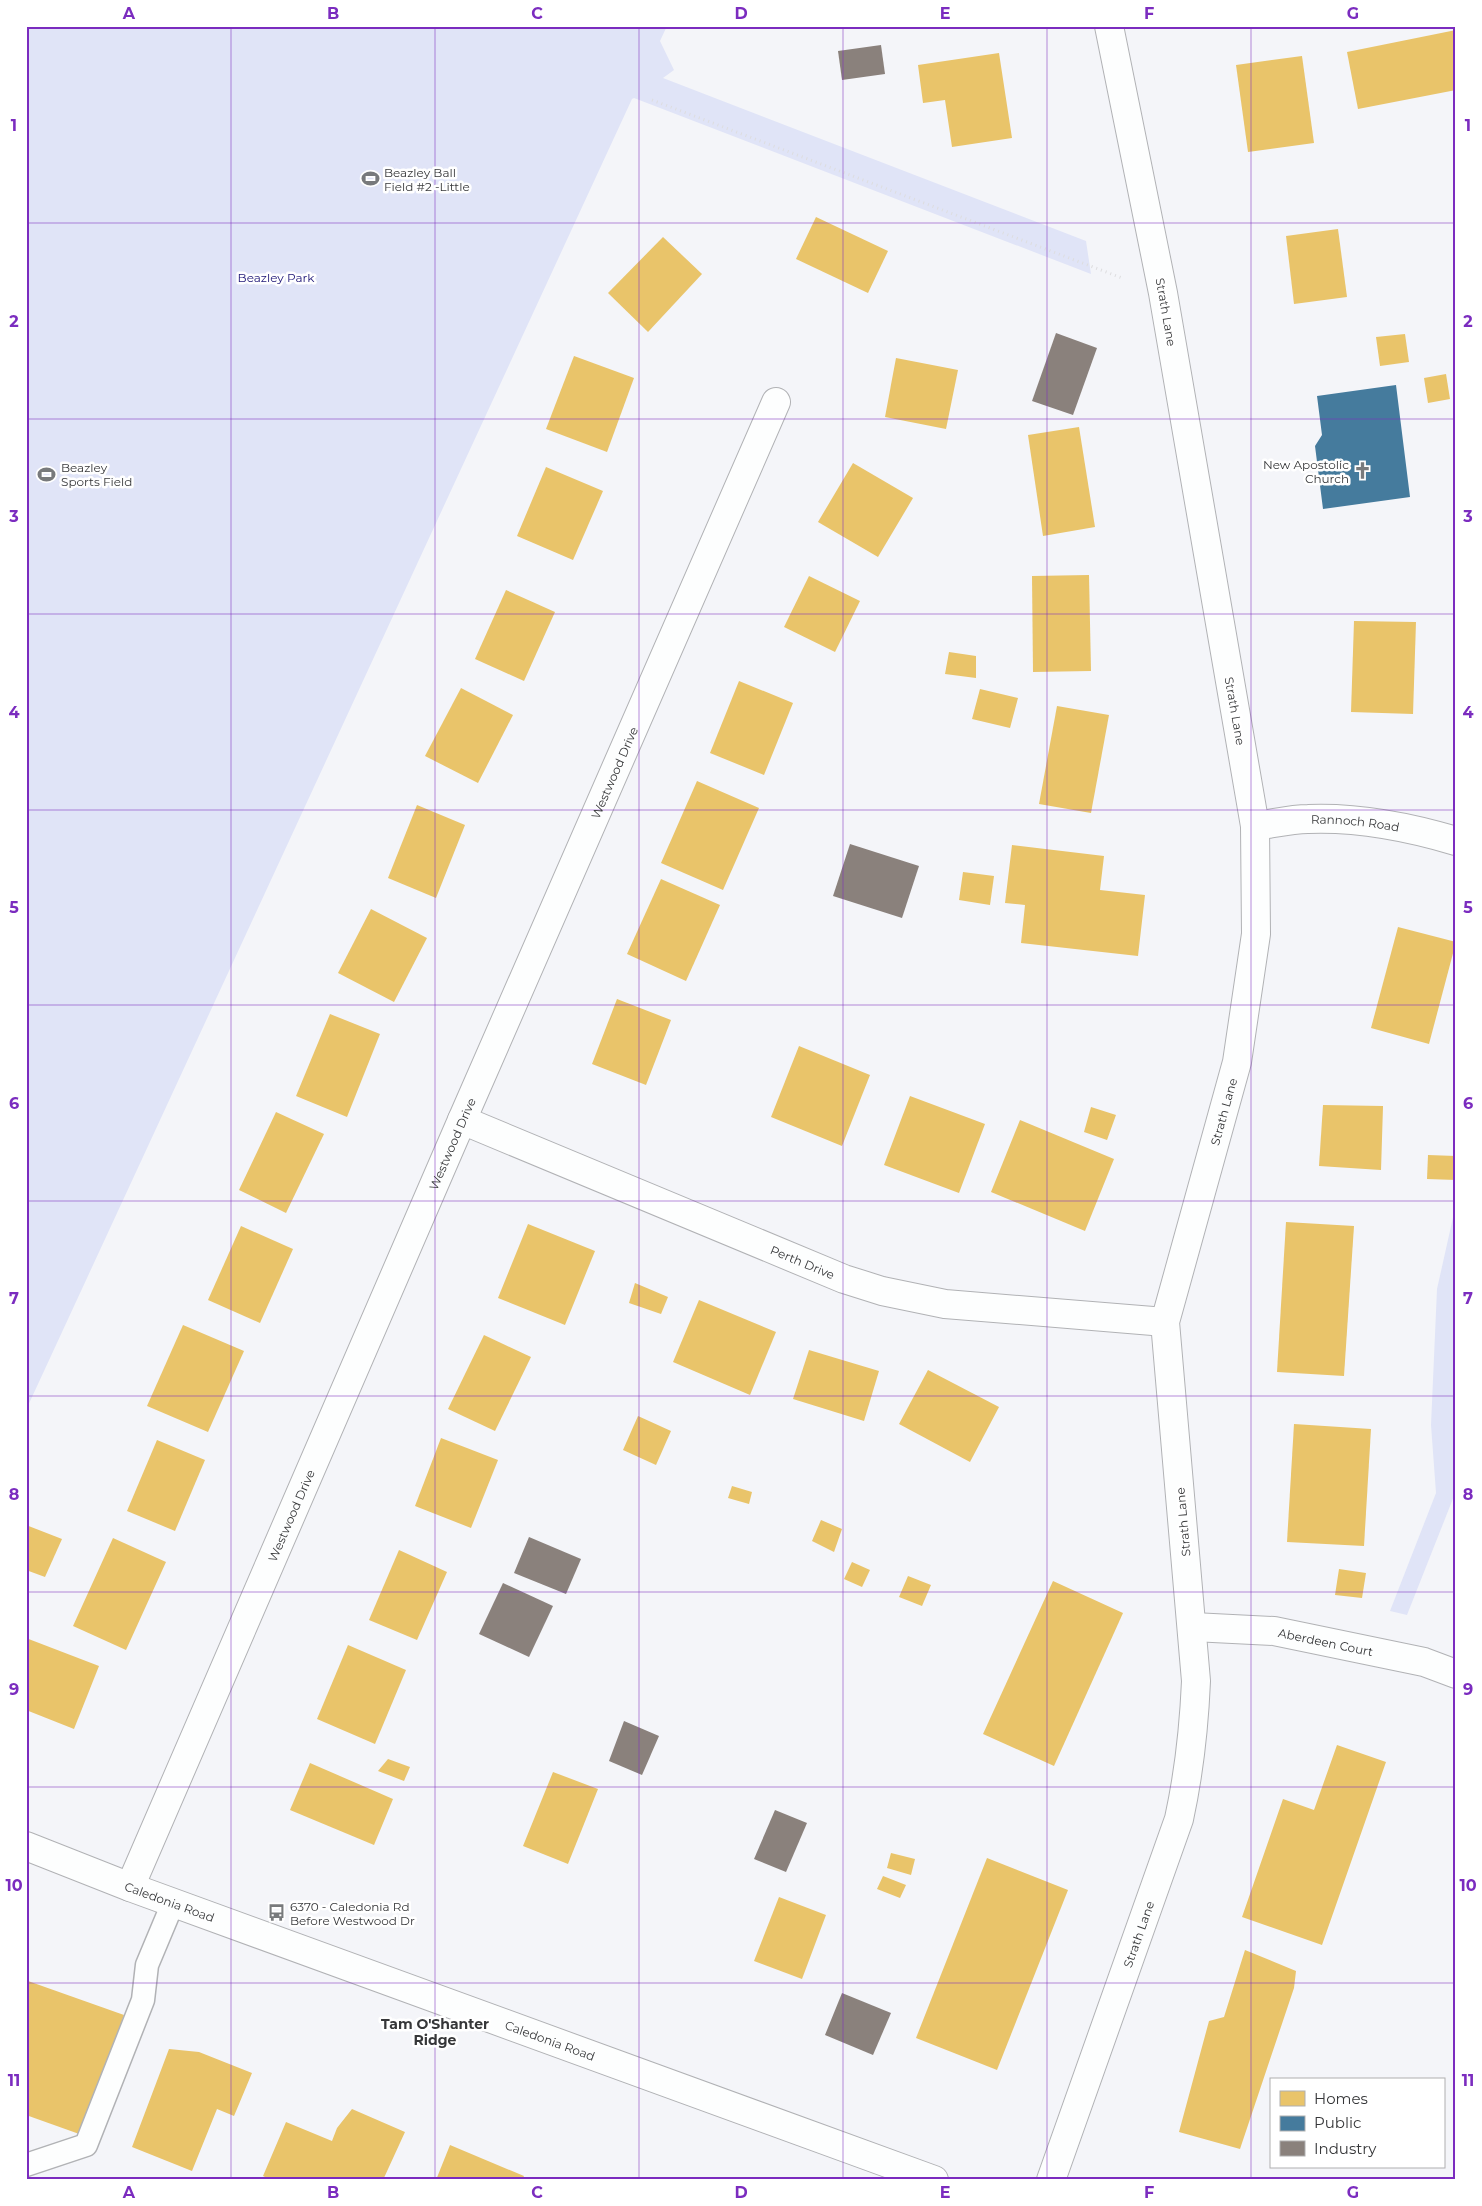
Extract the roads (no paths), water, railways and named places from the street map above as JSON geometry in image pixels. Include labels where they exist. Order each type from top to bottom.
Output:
[{"type":"street","name":"Strath Lane","points":[[1051,2180],[1179,1819],[1194,1738],[1196,1681],[1193,1626],[1164,1322],[1237,1062],[1256,934],[1255,826],[1163,293],[1109,26]]},
{"type":"street","name":"Westwood Drive","points":[[130,1887],[462,1120],[776,402]]},
{"type":"street","name":"Rannoch Road","points":[[1255,826],[1308,819],[1373,822],[1420,831],[1456,841]]},
{"type":"street","name":"Perth Drive","points":[[462,1120],[844,1279],[882,1292],[945,1304],[1164,1322]]},
{"type":"street","name":"Aberdeen Court","points":[[1193,1626],[1274,1630],[1424,1662],[1456,1674]]},
{"type":"street","name":"Caledonia Road","points":[[26,1846],[173,1903],[934,2180]]},
{"type":"lane","points":[[26,2165],[86,2145],[143,2000],[147,1966],[173,1903]]},
{"type":"place","name":"Beazley Ball Field #2 -Little","points":[[370,179]]},
{"type":"place","name":"New Apostolic Church","points":[[1363,471]]},
{"type":"place","name":"Beazley Sports Field","points":[[47,474]]},
{"type":"place","name":"6370 - Caledonia Rd Before Westwood Dr","points":[[276,1913]]},
{"type":"district","name":"Tam O'Shanter Ridge","points":[[435,2032]]},
{"type":"park label","name":"Beazley Park","points":[[276,277]]}]
